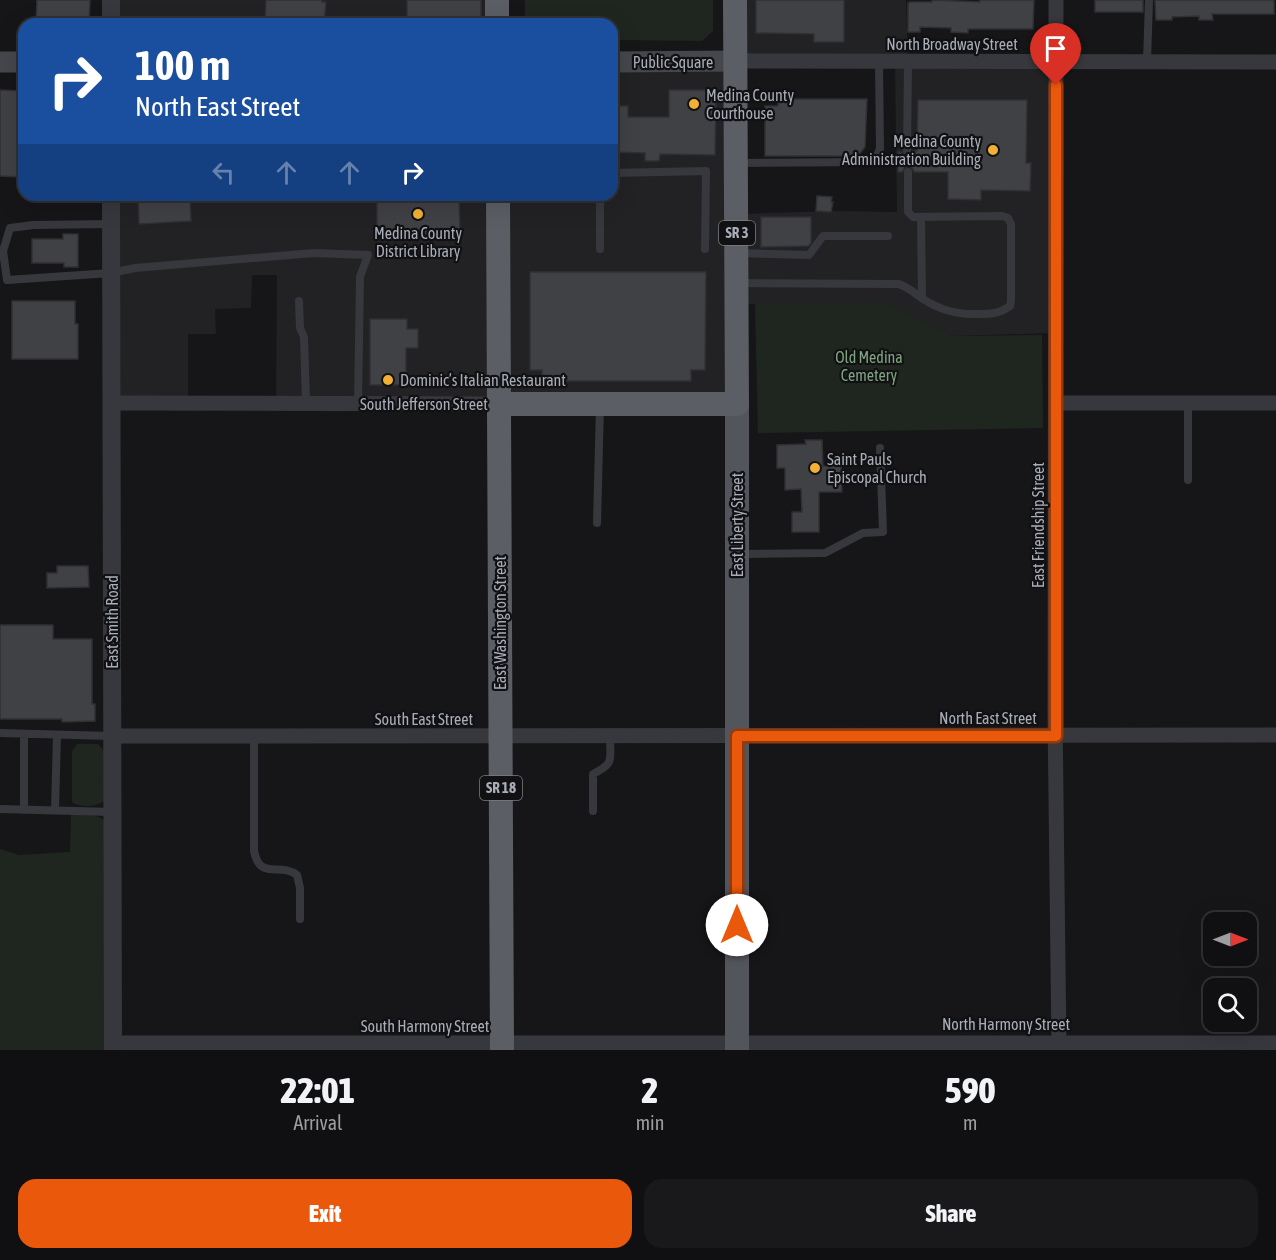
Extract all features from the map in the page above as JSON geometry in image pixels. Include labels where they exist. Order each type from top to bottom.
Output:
[{"type":"highway","points":[[497,0],[497,18]]},
{"type":"highway","name":"East Liberty Street","points":[[735,0],[737,404]]},
{"type":"highway","name":"East Washington Street","points":[[498,201],[502,1047]]},
{"type":"highway","name":"South Jefferson Street","points":[[499,405],[737,404]]},
{"type":"main road","name":"Public Square","points":[[618,62],[735,61]]},
{"type":"main road","points":[[0,62],[18,62]]},
{"type":"main road","name":"East Liberty Street","points":[[737,404],[737,1046]]},
{"type":"street","points":[[111,0],[111,18]]},
{"type":"street","name":"East Friendship Street","points":[[1056,0],[1056,736],[1059,1046]]},
{"type":"street","name":"North Broadway Street","points":[[735,61],[1276,62]]},
{"type":"street","name":"East Smith Road","points":[[111,201],[113,1047]]},
{"type":"street","points":[[1056,404],[1276,403]]},
{"type":"street","name":"South Jefferson Street","points":[[111,404],[499,405]]},
{"type":"street","name":"North East Street","points":[[737,736],[1276,735]]},
{"type":"street","name":"South East Street","points":[[112,736],[737,736]]},
{"type":"street","name":"North Harmony Street","points":[[737,1046],[1276,1043]]},
{"type":"street","name":"South Harmony Street","points":[[113,1047],[737,1046]]},
{"type":"lane","points":[[1147,62],[1149,0]]},
{"type":"lane","points":[[737,163],[874,162],[880,149],[879,62]]},
{"type":"lane","points":[[907,152],[908,62]]},
{"type":"lane","points":[[618,172],[706,171],[705,249]]},
{"type":"lane","points":[[737,283],[899,284],[910,288],[922,298],[951,312],[963,315],[996,314],[1010,306],[1011,224],[1008,218],[1002,216],[913,217],[908,212],[908,172]]},
{"type":"lane","points":[[600,201],[600,249]]},
{"type":"lane","points":[[921,217],[922,298]]},
{"type":"lane","points":[[111,224],[33,225],[10,228],[3,251],[7,280],[111,273],[135,268],[314,253],[368,255],[360,278],[358,404]]},
{"type":"lane","points":[[737,253],[809,255],[823,236],[888,236]]},
{"type":"lane","points":[[299,301],[300,328],[304,337],[306,404]]},
{"type":"lane","points":[[1188,403],[1188,480]]},
{"type":"lane","points":[[597,523],[600,404]]},
{"type":"lane","points":[[737,554],[825,553],[863,533],[883,532],[880,448]]},
{"type":"lane","points":[[0,733],[112,736]]},
{"type":"lane","points":[[24,734],[24,810]]},
{"type":"lane","points":[[55,810],[57,735]]},
{"type":"lane","points":[[254,736],[254,851],[256,860],[263,868],[287,871],[297,875],[300,888],[300,919]]},
{"type":"lane","points":[[593,811],[593,774],[607,766],[610,761],[610,737]]},
{"type":"lane","points":[[0,809],[112,812]]},
{"type":"shaded area","points":[[111,0],[497,0],[497,18],[111,18]]},
{"type":"shaded area","points":[[735,0],[906,0],[908,62],[1056,62],[1056,333],[952,336],[755,304],[737,305],[737,404],[276,404],[277,275],[252,275],[251,308],[215,309],[216,334],[188,334],[188,404],[111,403],[111,201],[618,201],[618,62],[735,61]],"holes":[[[735,62],[895,62],[897,212],[832,211],[737,214]]]},
{"type":"green space","points":[[525,0],[713,0],[713,31],[702,41],[618,40],[618,18],[525,18]]},
{"type":"green space","name":"Old Medina Cemetery","points":[[884,302],[952,336],[1042,335],[1043,428],[758,433],[755,304]]},
{"type":"green space","points":[[77,744],[98,744],[104,751],[104,801],[97,805],[84,806],[72,802],[72,751]]},
{"type":"green space","points":[[71,815],[95,815],[104,820],[104,1050],[0,1050],[0,849],[19,855],[70,852]]},
{"type":"building","points":[[37,0],[90,0],[89,18],[36,18]]},
{"type":"building","points":[[266,0],[322,0],[326,2],[325,18],[265,18]]},
{"type":"building","points":[[407,0],[481,0],[481,18],[407,18]]},
{"type":"building","points":[[756,0],[844,0],[844,42],[814,42],[814,34],[756,33]]},
{"type":"building","points":[[932,0],[980,2],[980,0],[1034,0],[1033,29],[968,29],[968,33],[951,32],[951,28],[920,27],[920,32],[908,32],[908,3],[932,2]]},
{"type":"building","points":[[1095,0],[1143,0],[1143,12],[1095,12]]},
{"type":"building","points":[[1155,0],[1274,0],[1274,14],[1212,14],[1213,20],[1199,20],[1199,16],[1156,20]]},
{"type":"building","points":[[0,90],[18,91],[18,177],[0,176]]},
{"type":"building","points":[[669,90],[716,90],[715,155],[660,154],[659,161],[645,161],[645,153],[618,152],[618,106],[628,106],[628,117],[669,117]]},
{"type":"building","points":[[778,99],[867,99],[865,147],[858,156],[765,156],[765,106],[778,106]]},
{"type":"building","name":"Medina County Administration Building","points":[[918,100],[1027,100],[1026,163],[1031,163],[1030,191],[981,190],[981,200],[948,199],[948,172],[914,172],[909,166],[905,167],[902,172],[898,172],[898,152],[908,158],[912,156],[913,151],[917,151]]},
{"type":"building","points":[[817,196],[832,197],[831,212],[816,211]]},
{"type":"building","points":[[138,201],[190,201],[191,221],[139,224]]},
{"type":"building","name":"Medina County District Library","points":[[377,201],[459,201],[460,234],[377,234]]},
{"type":"building","points":[[761,217],[811,217],[811,243],[808,246],[761,247]]},
{"type":"building","points":[[63,234],[78,234],[78,267],[64,267],[64,263],[32,263],[32,239],[63,239]]},
{"type":"building","points":[[530,272],[706,272],[705,370],[691,370],[691,381],[542,381],[542,370],[530,370]]},
{"type":"building","points":[[12,301],[75,301],[75,324],[78,324],[78,359],[12,359]]},
{"type":"building","points":[[370,319],[407,319],[407,329],[418,329],[418,348],[406,348],[406,385],[370,385]]},
{"type":"building","points":[[805,440],[822,440],[823,466],[841,466],[842,492],[819,492],[819,532],[792,532],[792,512],[802,512],[801,489],[785,490],[785,468],[777,468],[777,445],[806,444]]},
{"type":"building","points":[[57,566],[88,566],[89,587],[47,588],[47,573],[57,573]]},
{"type":"building","points":[[0,625],[53,625],[53,639],[92,639],[92,704],[95,704],[95,721],[0,719]]},
{"type":"place","name":"Medina County Courthouse","points":[[694,104]]},
{"type":"place","name":"Medina County Administration Building","points":[[993,150]]},
{"type":"place","name":"Medina County District Library","points":[[418,214]]},
{"type":"place","name":"Dominic’s Italian Restaurant","points":[[388,380]]},
{"type":"place","name":"Saint Pauls Episcopal Church","points":[[815,468]]},
{"type":"route","points":[[737,925],[737,736],[1056,736],[1056,85]]}]
